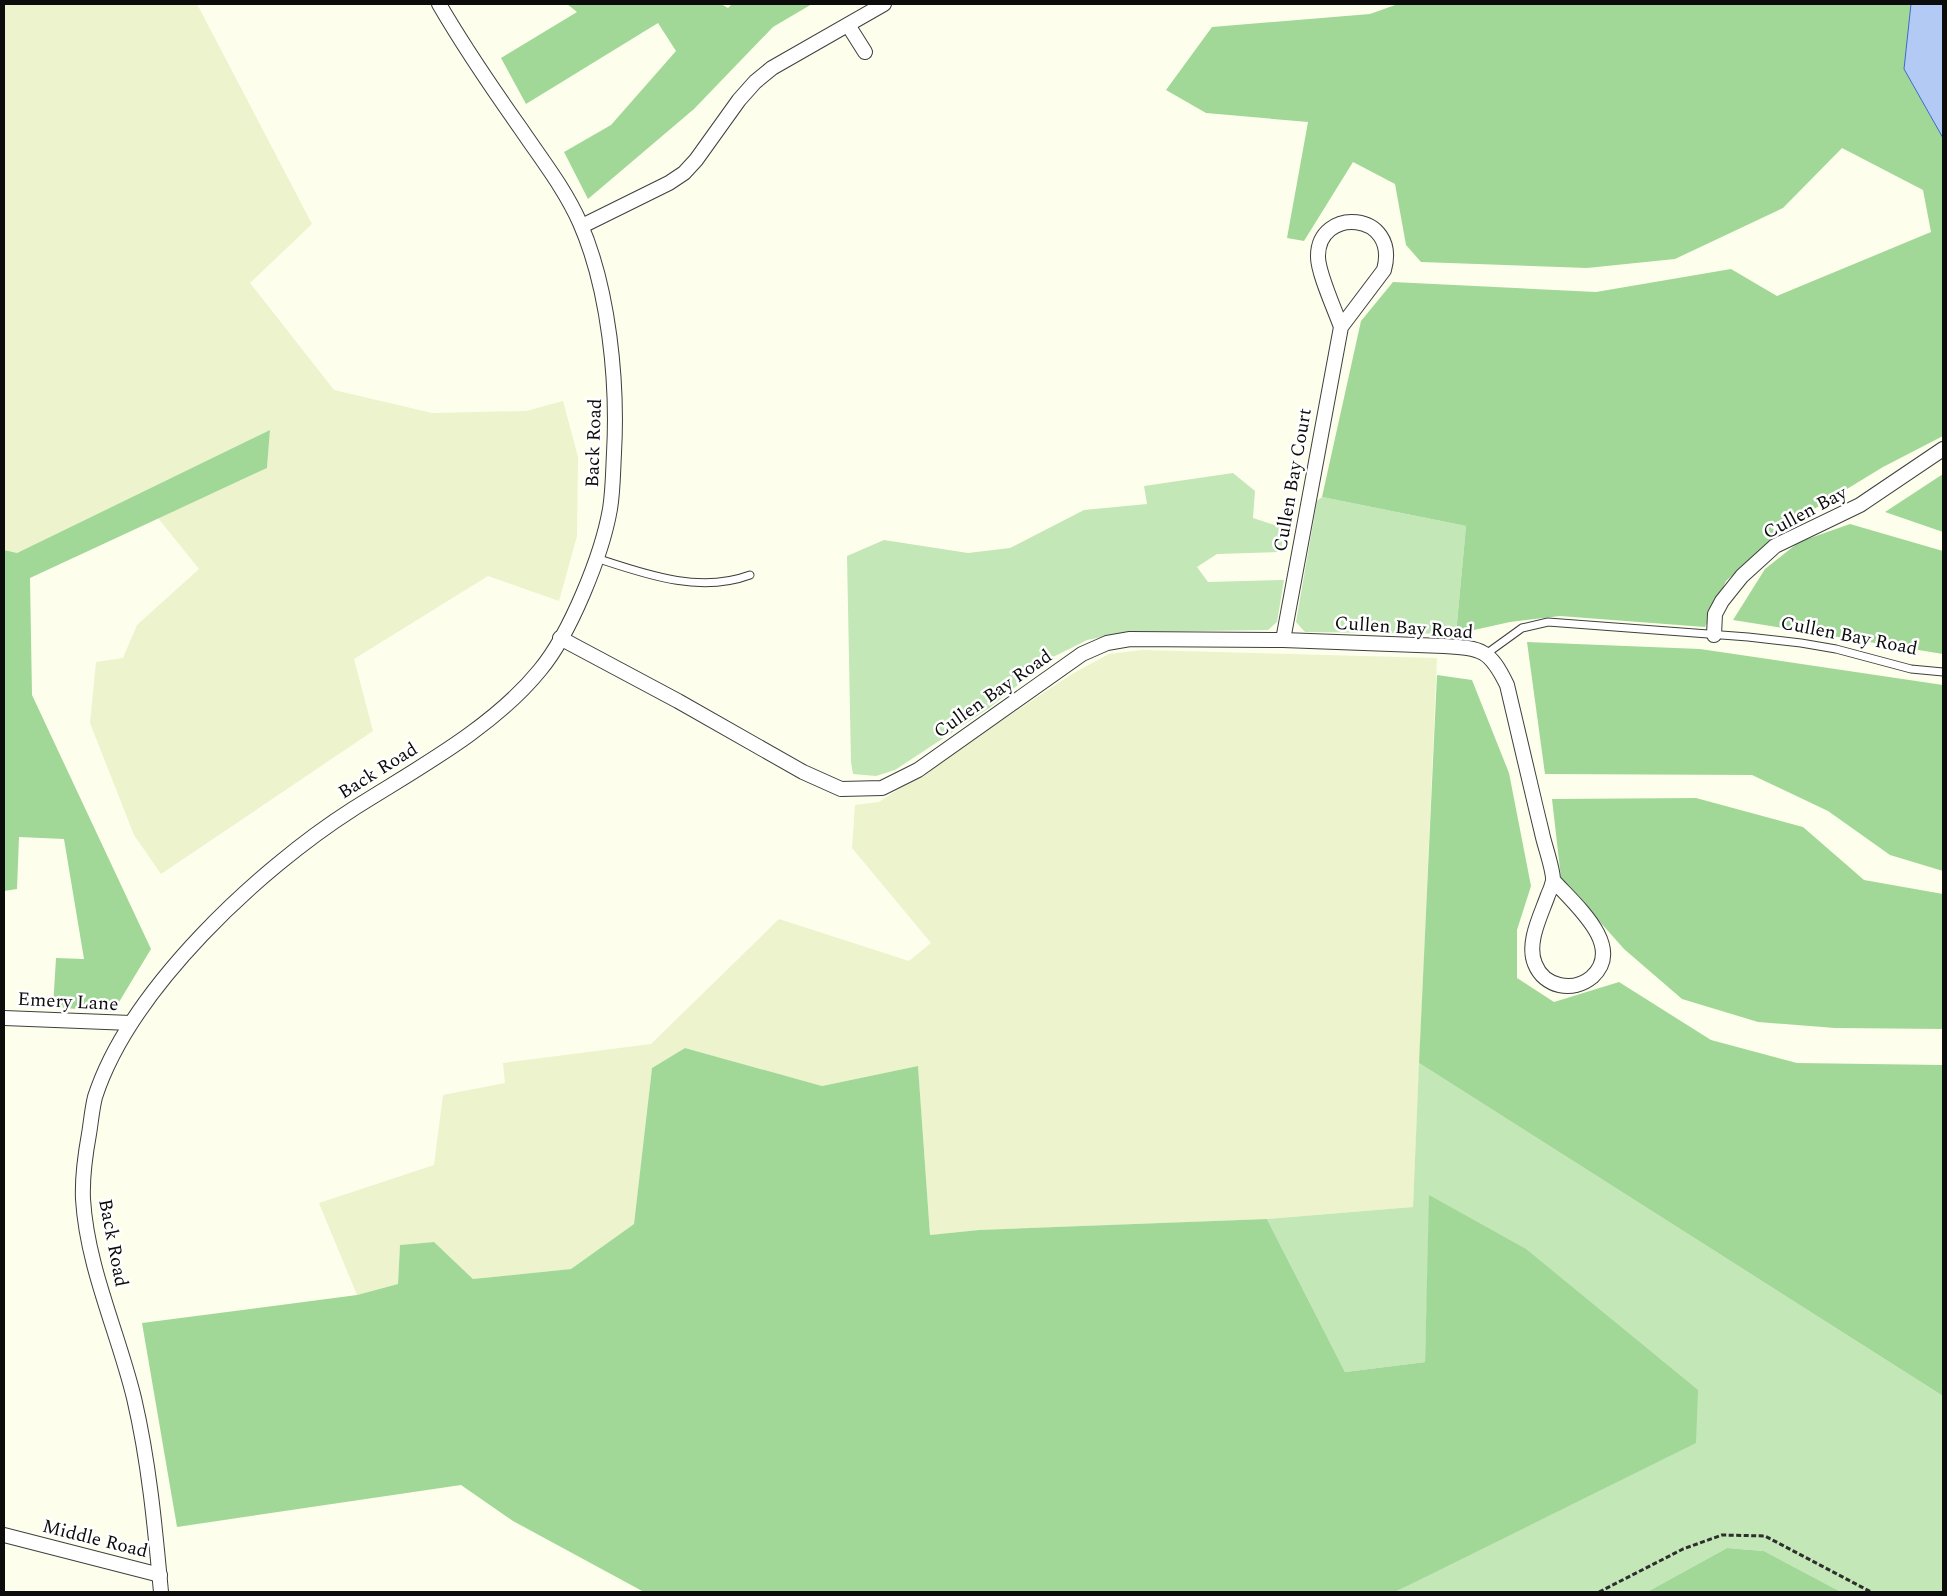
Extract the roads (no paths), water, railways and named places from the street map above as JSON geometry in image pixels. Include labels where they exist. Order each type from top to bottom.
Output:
[{"type":"street","name":"Back Road","points":[[160,1575],[142,1436],[131,1387],[95,1265],[83,1201],[84,1160],[94,1100],[109,1063],[131,1023],[174,967],[237,901],[316,834],[478,727],[515,697],[542,668],[580,600],[596,558],[610,508],[616,428],[614,384],[604,305],[594,261],[582,226],[570,200],[461,41],[439,4]]},
{"type":"street","points":[[582,226],[669,183],[684,173],[696,160],[739,100],[755,82],[772,68],[884,4]]},
{"type":"street","points":[[848,25],[865,52]]},
{"type":"street","name":"Cullen Bay Court","points":[[1283,640],[1341,327],[1384,270],[1387,259],[1382,237],[1364,223],[1353,221],[1341,223],[1331,228],[1324,236],[1319,247],[1320,269],[1341,327]]},
{"type":"street","name":"Cullen Bay","points":[[1714,635],[1716,614],[1722,601],[1742,576],[1776,546],[1860,505],[1943,448]]},
{"type":"street","name":"Cullen Bay Road","points":[[560,638],[678,701],[803,772],[840,789],[882,788],[918,770],[1082,654],[1107,643],[1130,639],[1283,640],[1462,647],[1484,652],[1498,666],[1507,686],[1553,880],[1599,934],[1603,944],[1603,956],[1599,967],[1592,976],[1572,986],[1560,985],[1540,974],[1534,963],[1532,952],[1533,940],[1553,880]]},
{"type":"street","name":"Emery Lane","points":[[4,1018],[131,1023]]},
{"type":"street","name":"Middle Road","points":[[4,1535],[160,1575],[161,1592]]},
{"type":"lane","points":[[596,558],[637,572],[668,579],[700,583],[716,584],[750,575]]},
{"type":"lane","name":"Cullen Bay Road","points":[[1486,654],[1522,628],[1548,622],[1800,643],[1911,669],[1943,672]]},
{"type":"water","points":[[1911,4],[1943,4],[1943,138],[1904,69]]}]
